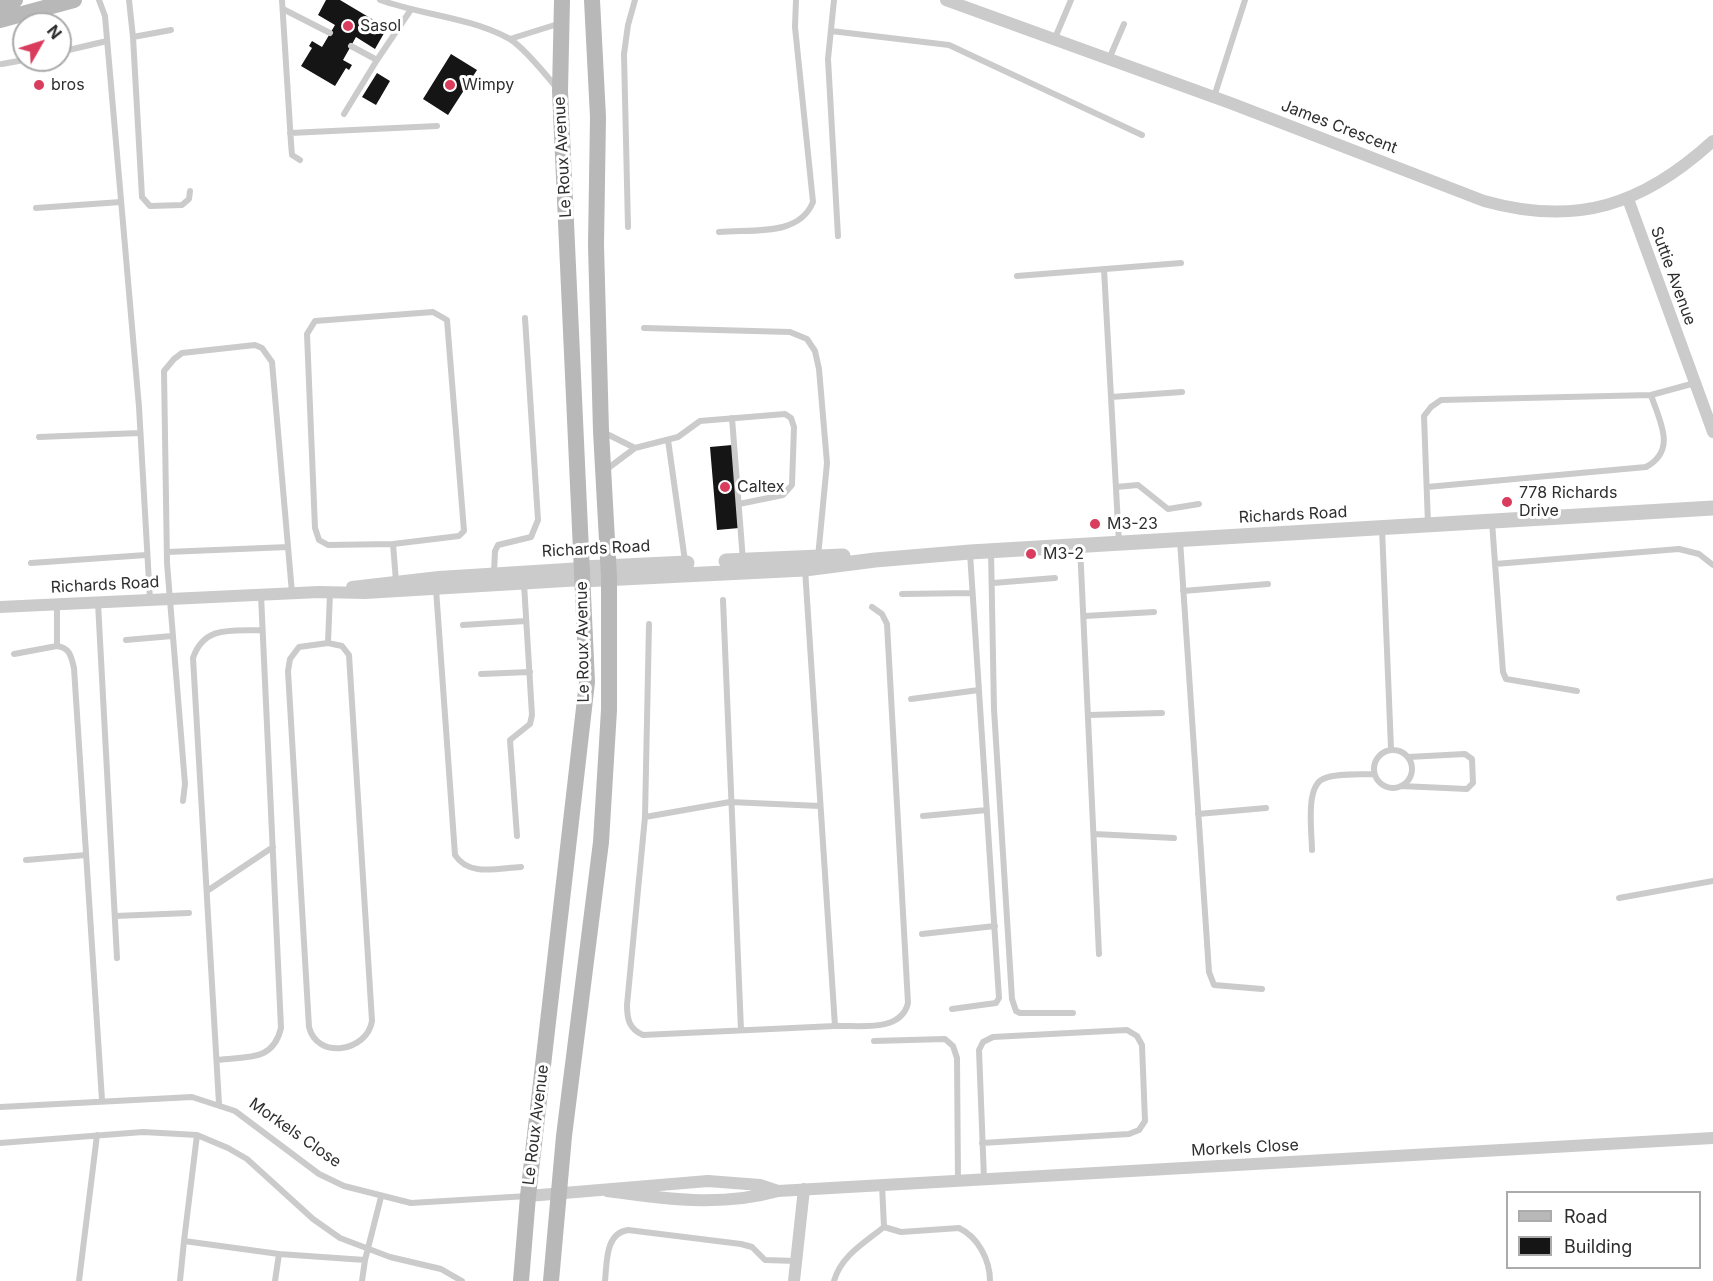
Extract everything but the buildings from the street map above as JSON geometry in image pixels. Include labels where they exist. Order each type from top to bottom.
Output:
[{"type":"main road","points":[[0,5],[14,0]]},
{"type":"main road","points":[[0,20],[74,0]]},
{"type":"main road","name":"Le Roux Avenue","points":[[521,1281],[528,1196],[586,692],[586,617],[582,574],[560,91],[562,0]]},
{"type":"main road","name":"Le Roux Avenue","points":[[551,1281],[564,1136],[588,962],[605,792],[609,710],[609,571],[601,431],[596,245],[598,117],[592,0]]},
{"type":"street","name":"James Crescent","points":[[946,0],[1214,97],[1500,206],[1571,212],[1594,209],[1628,199],[1661,180],[1713,141]]},
{"type":"street","name":"Suttie Avenue","points":[[1628,199],[1713,432]]},
{"type":"street","name":"Richards Road","points":[[0,607],[524,584],[582,574],[685,563],[805,569],[970,552],[1713,508]]},
{"type":"street","name":"Richards Road","points":[[609,571],[743,565],[818,557],[853,556],[875,560]]},
{"type":"street","name":"Richards Road","points":[[324,592],[396,580],[494,573],[582,574]]},
{"type":"street","name":"Morkels Close","points":[[607,1191],[676,1201],[707,1201],[804,1189],[1713,1138]]},
{"type":"street","name":"Morkels Close","points":[[528,1196],[607,1191],[649,1184],[708,1181],[760,1185],[778,1191]]},
{"type":"street","points":[[794,1281],[804,1189]]},
{"type":"lane","points":[[99,0],[105,16],[121,202],[140,433],[150,601]]},
{"type":"lane","points":[[129,0],[142,197],[150,206],[182,205],[189,199],[190,191]]},
{"type":"lane","points":[[282,0],[292,155],[300,160]]},
{"type":"lane","points":[[380,0],[410,11],[454,18],[510,39],[560,91]]},
{"type":"lane","points":[[628,227],[624,54],[628,25],[635,0]]},
{"type":"lane","points":[[719,232],[785,227],[798,223],[808,214],[813,202],[795,27],[796,0]]},
{"type":"lane","points":[[834,0],[828,59],[838,236]]},
{"type":"lane","points":[[1055,38],[1071,0]]},
{"type":"lane","points":[[1214,97],[1245,0]]},
{"type":"lane","points":[[283,9],[330,33]]},
{"type":"lane","points":[[344,114],[410,11]]},
{"type":"lane","points":[[510,39],[561,23]]},
{"type":"lane","points":[[1109,59],[1124,24]]},
{"type":"lane","points":[[133,37],[171,30]]},
{"type":"lane","points":[[831,31],[949,45],[1142,135]]},
{"type":"lane","points":[[72,49],[107,41]]},
{"type":"lane","points":[[351,46],[377,60]]},
{"type":"lane","points":[[2,64],[12,62]]},
{"type":"lane","points":[[290,133],[436,126]]},
{"type":"lane","points":[[36,208],[121,202]]},
{"type":"lane","points":[[1017,276],[1181,263]]},
{"type":"lane","points":[[1104,268],[1119,543]]},
{"type":"lane","points":[[433,312],[447,320],[464,531],[459,536],[393,544],[328,545],[319,540],[315,528],[307,334],[315,321],[433,312]]},
{"type":"lane","points":[[494,573],[495,551],[498,545],[531,537],[538,520],[525,318]]},
{"type":"lane","points":[[644,328],[790,332],[807,339],[815,351],[819,369],[827,463],[818,557]]},
{"type":"lane","points":[[183,801],[185,784],[167,552],[164,371],[174,358],[182,354],[255,345],[262,348],[272,362],[292,594]]},
{"type":"lane","points":[[1428,524],[1424,416],[1441,400],[1651,395],[1695,383]]},
{"type":"lane","points":[[1111,397],[1182,392]]},
{"type":"lane","points":[[1427,487],[1646,467],[1655,462],[1664,449],[1665,438],[1651,395]]},
{"type":"lane","points":[[604,474],[611,464],[635,448],[678,437],[700,421],[778,412],[791,418],[794,427],[794,480],[789,489],[783,495],[740,504]]},
{"type":"lane","points":[[732,418],[743,565]]},
{"type":"lane","points":[[601,431],[635,448]]},
{"type":"lane","points":[[39,436],[140,433]]},
{"type":"lane","points":[[668,440],[685,563]]},
{"type":"lane","points":[[1116,487],[1138,485],[1168,509],[1199,504]]},
{"type":"lane","points":[[1492,521],[1503,672],[1506,679],[1577,691]]},
{"type":"lane","points":[[1382,527],[1391,749]]},
{"type":"lane","points":[[1180,539],[1210,979],[1214,985],[1262,989]]},
{"type":"lane","points":[[393,544],[396,580]]},
{"type":"lane","points":[[1080,545],[1099,954]]},
{"type":"lane","points":[[167,552],[288,547]]},
{"type":"lane","points":[[1495,564],[1679,549],[1699,554],[1713,565]]},
{"type":"lane","points":[[991,551],[994,709],[1012,999],[1016,1011],[1020,1013],[1073,1012]]},
{"type":"lane","points":[[952,1009],[996,1003],[999,998],[970,552]]},
{"type":"lane","points":[[31,563],[146,555]]},
{"type":"lane","points":[[805,569],[835,1026]]},
{"type":"lane","points":[[993,583],[1055,578]]},
{"type":"lane","points":[[517,836],[510,740],[530,724],[532,715],[524,584]]},
{"type":"lane","points":[[1183,591],[1268,584]]},
{"type":"lane","points":[[436,589],[455,855],[461,865],[470,869],[521,867]]},
{"type":"lane","points":[[324,592],[328,643]]},
{"type":"lane","points":[[902,594],[972,593]]},
{"type":"lane","points":[[217,1060],[266,1054],[274,1048],[281,1028],[261,595]]},
{"type":"lane","points":[[723,600],[741,1030]]},
{"type":"lane","points":[[98,603],[117,958]]},
{"type":"lane","points":[[57,606],[57,646]]},
{"type":"lane","points":[[649,624],[645,818],[627,1005],[628,1022],[633,1030],[643,1035],[888,1025],[903,1014],[908,1002],[887,624],[882,614],[872,608]]},
{"type":"lane","points":[[1085,616],[1154,612]]},
{"type":"lane","points":[[463,625],[526,621]]},
{"type":"lane","points":[[219,1104],[193,658],[197,647],[210,634],[218,631],[262,630]]},
{"type":"lane","points":[[126,640],[172,636]]},
{"type":"lane","points":[[328,643],[342,646],[349,655],[372,1021],[371,1030],[365,1039],[357,1044],[341,1048],[321,1044],[314,1038],[309,1027],[288,671],[290,659],[299,647],[328,643]]},
{"type":"lane","points":[[14,654],[57,646],[64,647],[71,654],[74,668],[102,1100]]},
{"type":"lane","points":[[481,674],[530,672]]},
{"type":"lane","points":[[911,699],[979,690]]},
{"type":"lane","points":[[1089,714],[1162,713]]},
{"type":"lane","points":[[1401,786],[1411,777],[1412,770],[1408,757],[1404,752],[1391,749],[1378,755],[1373,767],[1374,774],[1382,785],[1395,788],[1401,786],[1467,789],[1473,783],[1472,759],[1465,754],[1408,757]]},
{"type":"lane","points":[[1312,850],[1311,795],[1315,786],[1321,780],[1330,778],[1374,774]]},
{"type":"lane","points":[[645,818],[730,802],[820,806]]},
{"type":"lane","points":[[1198,814],[1266,808]]},
{"type":"lane","points":[[923,816],[987,810]]},
{"type":"lane","points":[[1094,834],[1174,838]]},
{"type":"lane","points":[[207,891],[273,847]]},
{"type":"lane","points":[[26,860],[86,855]]},
{"type":"lane","points":[[1619,898],[1713,881]]},
{"type":"lane","points":[[115,916],[189,913]]},
{"type":"lane","points":[[922,934],[995,926]]},
{"type":"lane","points":[[982,1143],[1129,1134],[1139,1130],[1145,1120],[1142,1045],[1137,1035],[1127,1030],[993,1037],[983,1042],[979,1050],[982,1143],[984,1179]]},
{"type":"lane","points":[[874,1041],[945,1039],[953,1046],[957,1058],[958,1180]]},
{"type":"lane","name":"Morkels Close","points":[[0,1107],[183,1097],[219,1104],[251,1122],[319,1174],[344,1186],[381,1197],[411,1203],[528,1196]]},
{"type":"lane","points":[[0,1143],[143,1132],[197,1135],[247,1159],[330,1232],[368,1249],[441,1269],[462,1281]]},
{"type":"lane","points":[[78,1281],[97,1135]]},
{"type":"lane","points":[[180,1281],[197,1135]]},
{"type":"lane","points":[[882,1185],[884,1227]]},
{"type":"lane","points":[[362,1281],[364,1260],[381,1197]]},
{"type":"lane","points":[[834,1281],[838,1267],[852,1252],[884,1227]]},
{"type":"lane","points":[[884,1227],[901,1232],[959,1228],[976,1241],[990,1270],[990,1281]]},
{"type":"lane","points":[[605,1281],[613,1238],[620,1231],[628,1230],[741,1244],[752,1247],[765,1260],[796,1261]]},
{"type":"lane","points":[[184,1241],[279,1254],[364,1260]]},
{"type":"lane","points":[[276,1281],[279,1254]]},
{"type":"place","name":"Sasol","points":[[348,26]]},
{"type":"place","name":"bros","points":[[39,85]]},
{"type":"place","name":"Wimpy","points":[[450,85]]},
{"type":"place","name":"Caltex","points":[[725,487]]},
{"type":"place","name":"778 Richards Drive","points":[[1507,502]]},
{"type":"place","name":"M3-23","points":[[1095,524]]},
{"type":"place","name":"M3-2","points":[[1031,554]]}]
